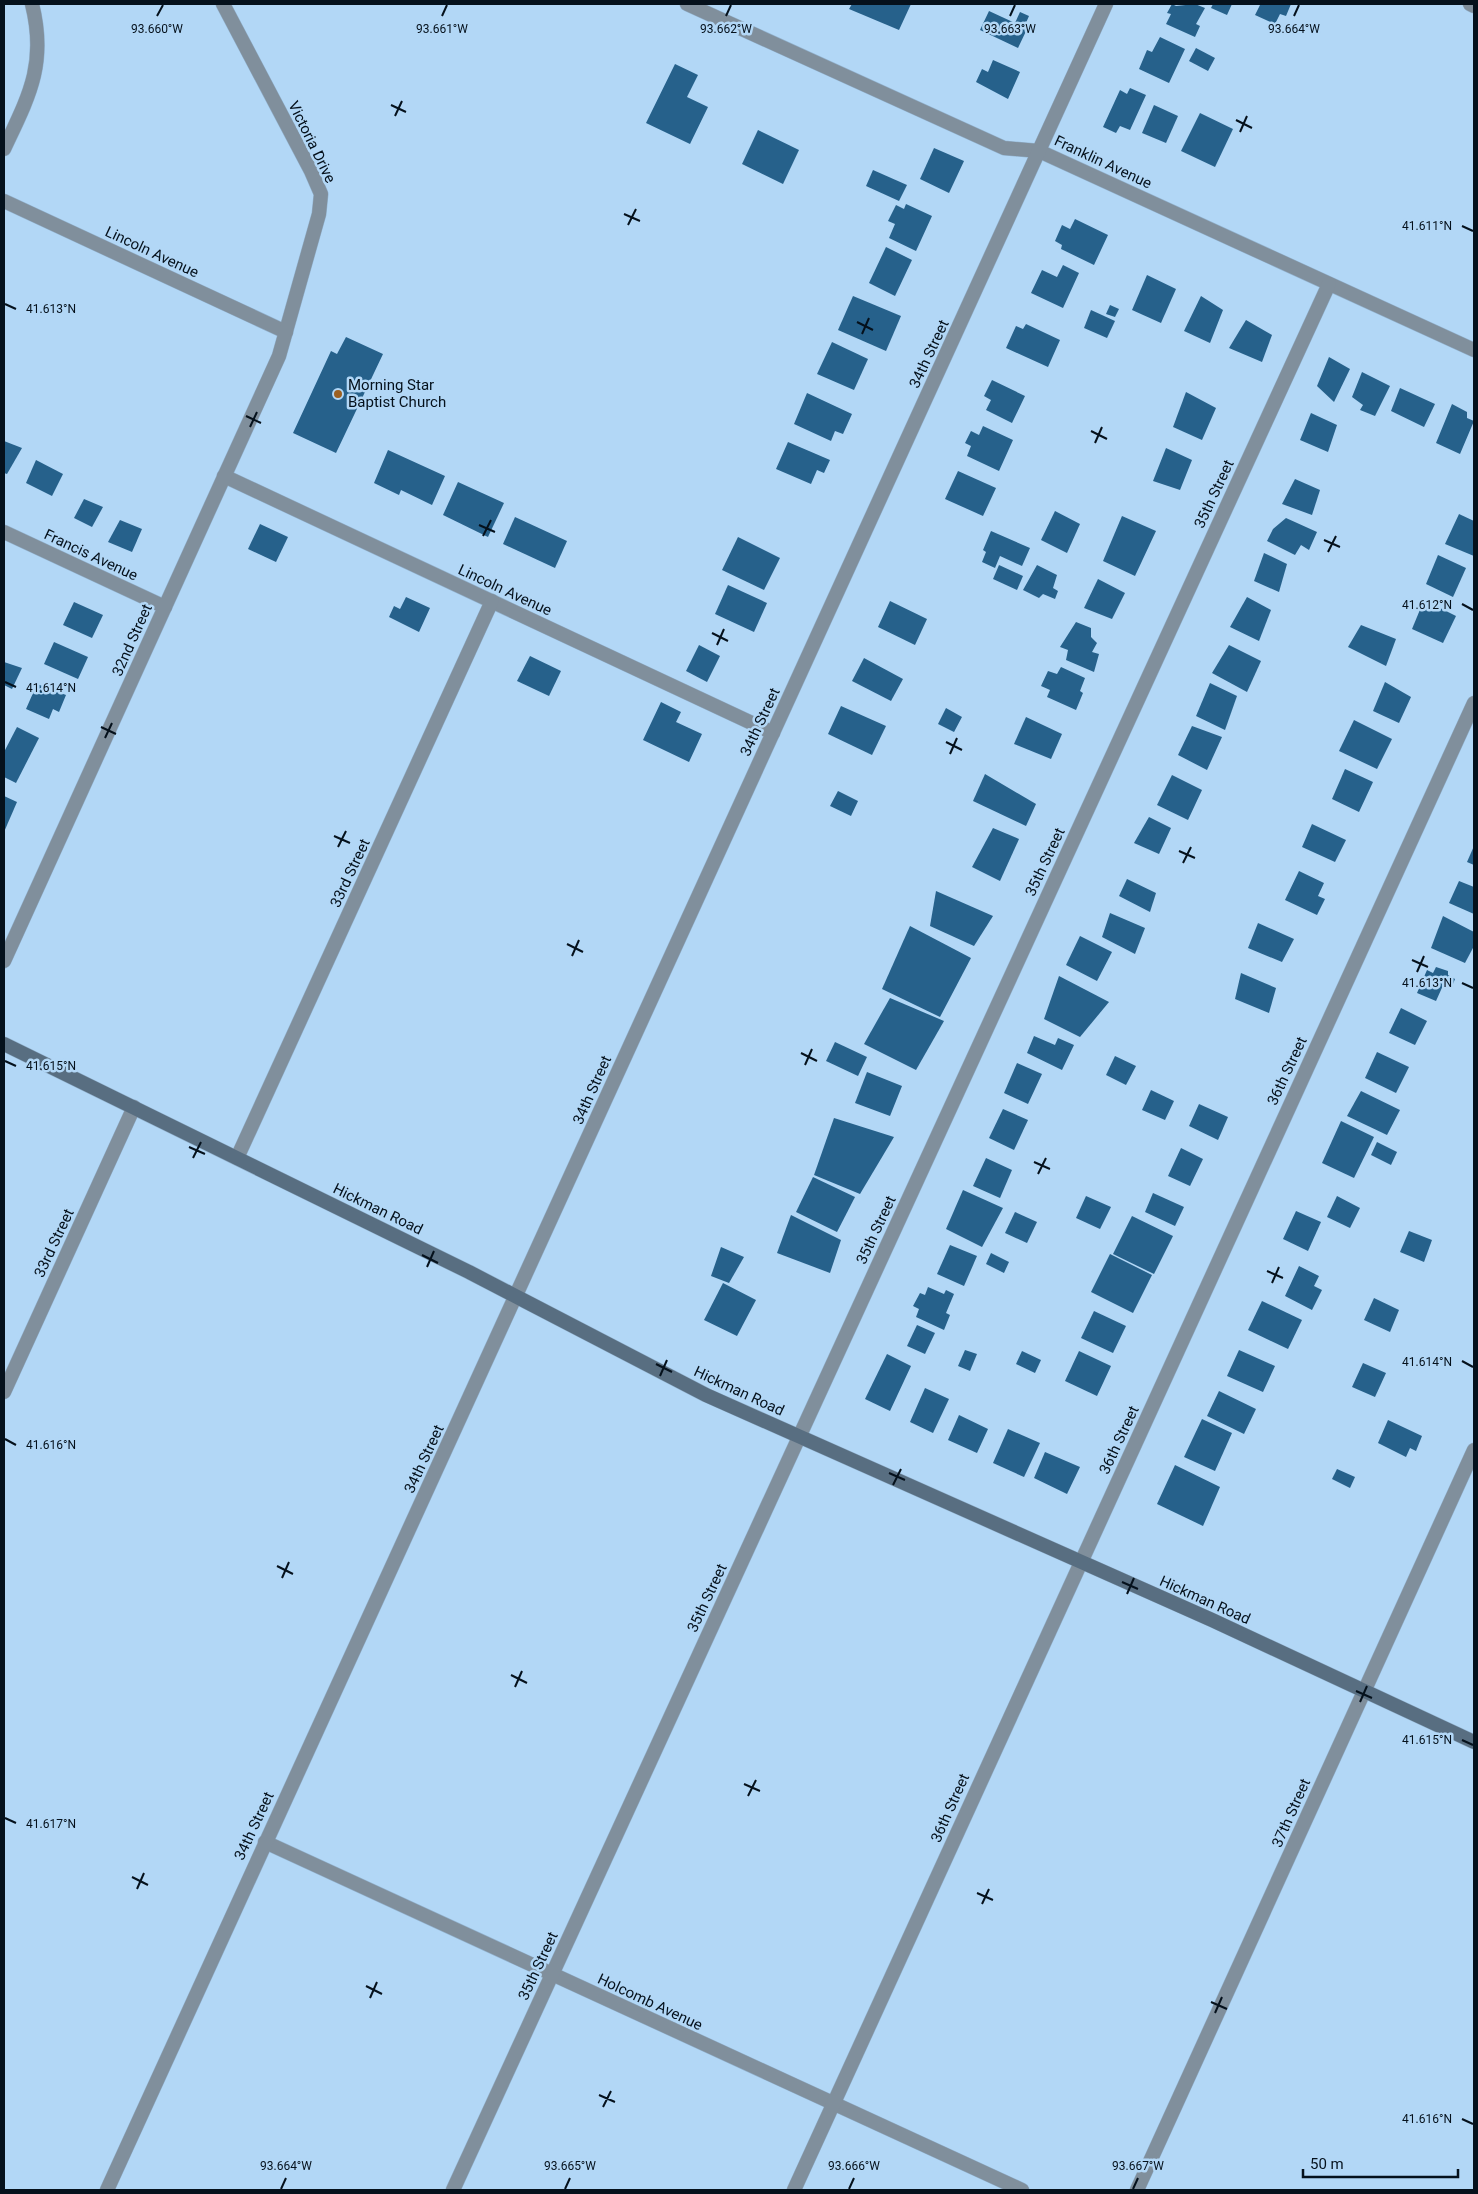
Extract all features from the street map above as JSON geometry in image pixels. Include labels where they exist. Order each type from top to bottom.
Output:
[{"type":"main road","name":"Hickman Road","points":[[4,1044],[516,1297],[706,1395],[1080,1562],[1474,1742]]},
{"type":"street","points":[[4,149],[34,81],[38,53],[37,25],[32,4]]},
{"type":"street","name":"Victoria Drive","points":[[223,4],[311,171],[321,194],[319,214],[286,332]]},
{"type":"street","name":"Franklin Avenue","points":[[688,4],[1004,148],[1039,151],[1474,350]]},
{"type":"street","name":"34th Street","points":[[107,2190],[1106,4]]},
{"type":"street","points":[[1470,4],[1474,6]]},
{"type":"street","name":"Lincoln Avenue","points":[[4,201],[286,332]]},
{"type":"street","name":"35th Street","points":[[453,2190],[1329,284]]},
{"type":"street","name":"32nd Street","points":[[4,961],[279,356],[286,332]]},
{"type":"street","name":"Lincoln Avenue","points":[[224,476],[773,732]]},
{"type":"street","name":"Francis Avenue","points":[[4,532],[165,607]]},
{"type":"street","name":"33rd Street","points":[[237,1158],[492,601]]},
{"type":"street","name":"36th Street","points":[[794,2190],[1474,703]]},
{"type":"street","name":"33rd Street","points":[[4,1392],[134,1107]]},
{"type":"street","name":"37th Street","points":[[1137,2190],[1474,1450]]},
{"type":"street","name":"Holcomb Avenue","points":[[265,1842],[1022,2190]]},
{"type":"building","points":[[852,4],[911,4],[899,30],[849,9]]},
{"type":"building","points":[[1172,4],[1176,6],[1195,4],[1205,8],[1196,24],[1200,26],[1195,37],[1166,24],[1171,14],[1167,13]]},
{"type":"building","points":[[1213,4],[1232,4],[1227,15],[1211,8]]},
{"type":"building","points":[[1256,4],[1291,4],[1286,16],[1280,14],[1275,24],[1255,15],[1260,5]]},
{"type":"building","points":[[989,11],[1015,23],[1020,12],[1029,16],[1025,25],[1028,27],[1018,48],[980,30]]},
{"type":"building","points":[[1160,37],[1185,49],[1169,83],[1139,69],[1147,50],[1152,52]]},
{"type":"building","points":[[1196,48],[1215,58],[1208,71],[1189,61]]},
{"type":"building","points":[[993,60],[1020,72],[1008,99],[976,82],[982,69],[988,72]]},
{"type":"building","points":[[675,64],[698,75],[687,97],[708,107],[690,144],[646,123]]},
{"type":"building","points":[[1130,88],[1146,95],[1130,130],[1120,126],[1116,133],[1103,127],[1120,90],[1127,94]]},
{"type":"building","points":[[1154,105],[1178,116],[1166,143],[1142,133]]},
{"type":"building","points":[[1200,113],[1233,129],[1215,167],[1181,151]]},
{"type":"building","points":[[758,130],[799,150],[783,184],[742,164]]},
{"type":"building","points":[[934,148],[964,161],[949,193],[920,179]]},
{"type":"building","points":[[873,170],[907,185],[899,201],[866,186]]},
{"type":"building","points":[[906,204],[932,216],[916,251],[889,238],[895,224],[888,221],[896,205],[904,209]]},
{"type":"building","points":[[1075,219],[1108,235],[1094,265],[1061,249],[1062,245],[1055,241],[1062,225],[1070,229]]},
{"type":"building","points":[[886,247],[912,260],[895,296],[869,283]]},
{"type":"building","points":[[1063,265],[1079,273],[1063,308],[1031,293],[1042,270],[1057,277]]},
{"type":"building","points":[[1147,275],[1176,289],[1161,323],[1132,310]]},
{"type":"building","points":[[853,296],[901,316],[886,351],[838,330]]},
{"type":"building","points":[[1201,296],[1223,310],[1210,343],[1184,331]]},
{"type":"building","points":[[1110,305],[1119,309],[1115,317],[1106,314]]},
{"type":"building","points":[[1091,310],[1115,321],[1107,338],[1084,328]]},
{"type":"building","points":[[1246,320],[1272,335],[1262,362],[1229,348]]},
{"type":"building","points":[[1026,324],[1060,340],[1048,367],[1006,348],[1016,326],[1023,329]]},
{"type":"building","name":"Morning Star Baptist Church","points":[[346,337],[383,354],[336,453],[293,433],[331,351],[337,354]]},
{"type":"building","points":[[832,342],[868,359],[854,390],[817,374]]},
{"type":"building","points":[[1329,357],[1350,369],[1334,402],[1317,386]]},
{"type":"building","points":[[1362,372],[1390,386],[1375,416],[1360,410],[1363,405],[1352,397]]},
{"type":"building","points":[[992,380],[1025,396],[1012,423],[986,410],[991,400],[984,396]]},
{"type":"building","points":[[1400,388],[1435,404],[1424,427],[1391,411]]},
{"type":"building","points":[[1186,392],[1216,408],[1202,440],[1173,427]]},
{"type":"building","points":[[807,393],[852,414],[843,434],[835,431],[831,441],[794,424]]},
{"type":"building","points":[[1452,404],[1467,412],[1467,418],[1474,421],[1460,454],[1436,443]]},
{"type":"building","points":[[1311,413],[1337,425],[1328,452],[1300,440]]},
{"type":"building","points":[[983,426],[1013,440],[999,471],[967,456],[971,446],[965,443],[971,431],[979,435]]},
{"type":"building","points":[[4,441],[22,448],[7,474],[4,473]]},
{"type":"building","points":[[788,442],[830,460],[824,473],[817,470],[811,484],[776,469]]},
{"type":"building","points":[[1166,448],[1192,460],[1180,490],[1153,481]]},
{"type":"building","points":[[388,450],[445,476],[432,505],[401,490],[399,495],[374,483]]},
{"type":"building","points":[[36,460],[63,474],[52,496],[26,483]]},
{"type":"building","points":[[958,471],[996,488],[983,516],[945,499]]},
{"type":"building","points":[[1295,479],[1320,490],[1312,515],[1282,504]]},
{"type":"building","points":[[458,482],[504,503],[488,537],[443,515]]},
{"type":"building","points":[[84,499],[103,507],[92,527],[74,518]]},
{"type":"building","points":[[1055,511],[1080,524],[1067,553],[1041,540]]},
{"type":"building","points":[[1459,514],[1474,521],[1474,556],[1445,544]]},
{"type":"building","points":[[1122,516],[1156,531],[1135,576],[1103,561]]},
{"type":"building","points":[[515,517],[567,541],[555,568],[503,544]]},
{"type":"building","points":[[1286,518],[1317,532],[1309,550],[1301,545],[1295,555],[1267,541],[1273,529]]},
{"type":"building","points":[[120,520],[142,529],[132,552],[108,542]]},
{"type":"building","points":[[260,524],[288,537],[276,562],[248,549]]},
{"type":"building","points":[[991,531],[1030,548],[1022,566],[1000,556],[995,568],[982,562],[986,552],[983,550]]},
{"type":"building","points":[[738,537],[780,558],[764,590],[722,570]]},
{"type":"building","points":[[1264,553],[1287,564],[1279,592],[1254,581]]},
{"type":"building","points":[[1438,555],[1466,568],[1453,597],[1426,584]]},
{"type":"building","points":[[999,565],[1023,576],[1017,590],[993,579]]},
{"type":"building","points":[[1037,565],[1057,575],[1053,588],[1058,591],[1055,599],[1043,594],[1039,598],[1023,590]]},
{"type":"building","points":[[1098,579],[1125,593],[1112,619],[1084,608]]},
{"type":"building","points":[[728,585],[767,603],[754,632],[715,614]]},
{"type":"building","points":[[406,597],[430,608],[419,632],[389,617],[394,606],[400,609]]},
{"type":"building","points":[[1247,597],[1271,610],[1259,641],[1230,627]]},
{"type":"building","points":[[1424,600],[1456,616],[1443,643],[1412,629]]},
{"type":"building","points":[[890,601],[927,619],[915,645],[878,627]]},
{"type":"building","points":[[74,602],[103,615],[92,638],[63,625]]},
{"type":"building","points":[[1076,622],[1091,628],[1091,637],[1097,643],[1092,652],[1099,654],[1094,672],[1066,660],[1068,650],[1060,647]]},
{"type":"building","points":[[1361,625],[1396,639],[1386,666],[1348,647]]},
{"type":"building","points":[[54,642],[88,657],[78,679],[44,664]]},
{"type":"building","points":[[699,645],[720,656],[707,682],[686,671]]},
{"type":"building","points":[[1229,645],[1261,661],[1247,692],[1212,673]]},
{"type":"building","points":[[530,656],[561,671],[549,696],[517,681]]},
{"type":"building","points":[[864,658],[903,679],[891,701],[852,681]]},
{"type":"building","points":[[4,662],[22,668],[12,689],[4,685]]},
{"type":"building","points":[[1061,667],[1085,678],[1080,691],[1083,693],[1076,710],[1047,697],[1050,690],[1041,686],[1048,671],[1057,674]]},
{"type":"building","points":[[1385,682],[1411,697],[1399,723],[1373,711]]},
{"type":"building","points":[[1210,683],[1237,696],[1225,730],[1196,716]]},
{"type":"building","points":[[37,684],[66,695],[59,712],[53,709],[49,719],[26,709]]},
{"type":"building","points":[[661,702],[681,712],[676,722],[702,734],[689,762],[643,740]]},
{"type":"building","points":[[841,706],[886,726],[872,755],[828,734]]},
{"type":"building","points":[[946,708],[962,717],[954,732],[938,724]]},
{"type":"building","points":[[1026,717],[1062,734],[1051,759],[1014,744]]},
{"type":"building","points":[[1354,720],[1392,739],[1377,769],[1339,751]]},
{"type":"building","points":[[1192,726],[1222,737],[1207,770],[1178,755]]},
{"type":"building","points":[[17,727],[39,738],[16,783],[4,777],[4,752]]},
{"type":"building","points":[[1345,769],[1373,782],[1359,812],[1332,799]]},
{"type":"building","points":[[985,774],[1036,804],[1026,826],[973,801]]},
{"type":"building","points":[[1172,775],[1202,790],[1188,820],[1157,805]]},
{"type":"building","points":[[838,791],[858,801],[851,816],[830,806]]},
{"type":"building","points":[[4,796],[17,802],[4,832]]},
{"type":"building","points":[[1149,817],[1171,828],[1159,854],[1134,843]]},
{"type":"building","points":[[1312,824],[1346,840],[1335,862],[1302,847]]},
{"type":"building","points":[[993,828],[1019,839],[1000,881],[972,867]]},
{"type":"building","points":[[1474,846],[1474,865],[1467,862]]},
{"type":"building","points":[[1299,871],[1324,883],[1318,896],[1325,899],[1317,915],[1285,900]]},
{"type":"building","points":[[1127,879],[1156,893],[1150,912],[1119,896]]},
{"type":"building","points":[[1459,881],[1474,887],[1474,914],[1449,903]]},
{"type":"building","points":[[936,891],[993,916],[974,946],[930,926]]},
{"type":"building","points":[[1110,913],[1145,928],[1135,954],[1102,937]]},
{"type":"building","points":[[1443,916],[1474,932],[1474,946],[1465,963],[1431,948]]},
{"type":"building","points":[[1258,923],[1294,939],[1282,962],[1248,948]]},
{"type":"building","points":[[910,926],[971,958],[940,1017],[882,989]]},
{"type":"building","points":[[1080,936],[1112,952],[1097,981],[1066,965]]},
{"type":"building","points":[[1436,967],[1448,971],[1448,975],[1455,979],[1453,984],[1445,981],[1436,1001],[1417,993],[1427,970],[1433,973]]},
{"type":"building","points":[[1241,973],[1276,988],[1269,1013],[1235,999]]},
{"type":"building","points":[[1059,976],[1109,1002],[1080,1037],[1044,1019]]},
{"type":"building","points":[[890,998],[944,1021],[916,1070],[864,1044]]},
{"type":"building","points":[[1401,1008],[1427,1021],[1415,1045],[1389,1033]]},
{"type":"building","points":[[1034,1036],[1055,1045],[1058,1038],[1074,1045],[1062,1070],[1027,1053]]},
{"type":"building","points":[[835,1042],[867,1057],[858,1076],[826,1061]]},
{"type":"building","points":[[1377,1052],[1409,1067],[1396,1093],[1365,1078]]},
{"type":"building","points":[[1115,1056],[1136,1066],[1126,1085],[1106,1075]]},
{"type":"building","points":[[1017,1063],[1042,1074],[1028,1104],[1004,1093]]},
{"type":"building","points":[[867,1072],[902,1086],[890,1116],[855,1103]]},
{"type":"building","points":[[1151,1090],[1174,1101],[1165,1120],[1142,1110]]},
{"type":"building","points":[[1361,1091],[1400,1110],[1387,1135],[1347,1116]]},
{"type":"building","points":[[1199,1104],[1228,1117],[1218,1140],[1189,1126]]},
{"type":"building","points":[[1003,1109],[1028,1120],[1014,1150],[989,1138]]},
{"type":"building","points":[[834,1118],[894,1137],[860,1194],[814,1175]]},
{"type":"building","points":[[1341,1121],[1374,1137],[1354,1178],[1322,1163]]},
{"type":"building","points":[[1377,1142],[1397,1152],[1391,1165],[1371,1155]]},
{"type":"building","points":[[1181,1148],[1203,1159],[1190,1186],[1168,1176]]},
{"type":"building","points":[[986,1158],[1012,1170],[1000,1198],[973,1186]]},
{"type":"building","points":[[813,1177],[855,1197],[837,1232],[796,1212]]},
{"type":"building","points":[[963,1190],[1003,1208],[982,1247],[946,1229]]},
{"type":"building","points":[[1153,1193],[1184,1207],[1175,1226],[1145,1212]]},
{"type":"building","points":[[1086,1196],[1111,1207],[1100,1229],[1076,1218]]},
{"type":"building","points":[[1337,1196],[1360,1208],[1350,1228],[1327,1217]]},
{"type":"building","points":[[1296,1211],[1321,1222],[1308,1251],[1283,1239]]},
{"type":"building","points":[[1015,1212],[1037,1222],[1027,1243],[1005,1233]]},
{"type":"building","points":[[791,1215],[841,1240],[830,1273],[777,1253]]},
{"type":"building","points":[[1132,1216],[1173,1236],[1154,1274],[1113,1254]]},
{"type":"building","points":[[1409,1231],[1432,1240],[1424,1262],[1400,1252]]},
{"type":"building","points":[[950,1245],[977,1256],[964,1286],[937,1274]]},
{"type":"building","points":[[721,1247],[744,1257],[729,1283],[711,1276]]},
{"type":"building","points":[[991,1253],[1009,1262],[1004,1273],[986,1264]]},
{"type":"building","points":[[1110,1254],[1152,1275],[1133,1313],[1091,1292]]},
{"type":"building","points":[[1299,1266],[1319,1276],[1314,1286],[1322,1290],[1312,1310],[1285,1296]]},
{"type":"building","points":[[723,1283],[756,1300],[737,1336],[704,1320]]},
{"type":"building","points":[[928,1287],[944,1294],[946,1290],[954,1294],[946,1313],[950,1315],[944,1330],[916,1317],[919,1309],[913,1306],[920,1293],[925,1295]]},
{"type":"building","points":[[1374,1298],[1399,1310],[1390,1332],[1364,1320]]},
{"type":"building","points":[[1262,1301],[1302,1320],[1288,1349],[1248,1330]]},
{"type":"building","points":[[1094,1311],[1126,1326],[1113,1353],[1081,1338]]},
{"type":"building","points":[[917,1325],[935,1333],[925,1354],[907,1346]]},
{"type":"building","points":[[965,1350],[977,1354],[970,1371],[958,1366]]},
{"type":"building","points":[[1239,1350],[1275,1366],[1263,1392],[1227,1376]]},
{"type":"building","points":[[1022,1351],[1041,1360],[1035,1373],[1016,1364]]},
{"type":"building","points":[[1079,1351],[1111,1366],[1097,1396],[1065,1381]]},
{"type":"building","points":[[887,1354],[911,1366],[890,1411],[865,1399]]},
{"type":"building","points":[[1363,1363],[1386,1373],[1375,1397],[1352,1387]]},
{"type":"building","points":[[925,1388],[949,1399],[933,1433],[910,1422]]},
{"type":"building","points":[[1219,1391],[1256,1409],[1244,1434],[1207,1416]]},
{"type":"building","points":[[959,1415],[988,1429],[977,1453],[948,1440]]},
{"type":"building","points":[[1202,1419],[1232,1433],[1215,1471],[1184,1457]]},
{"type":"building","points":[[1388,1420],[1422,1436],[1416,1451],[1410,1448],[1406,1457],[1378,1443]]},
{"type":"building","points":[[1008,1429],[1040,1443],[1024,1477],[993,1463]]},
{"type":"building","points":[[1045,1452],[1080,1467],[1067,1494],[1034,1478]]},
{"type":"building","points":[[1175,1465],[1220,1487],[1203,1526],[1157,1504]]},
{"type":"building","points":[[1337,1469],[1355,1477],[1350,1488],[1332,1479]]},
{"type":"place","name":"Morning Star Baptist Church","points":[[338,394]]}]
